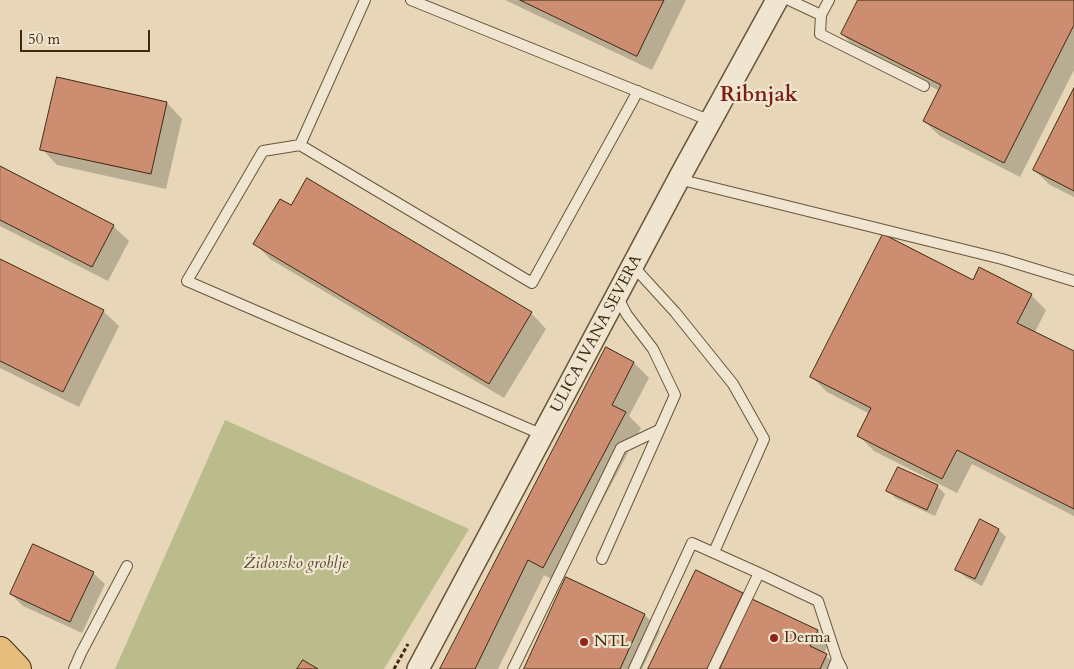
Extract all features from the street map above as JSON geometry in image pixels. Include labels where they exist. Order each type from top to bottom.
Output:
[{"type":"main road","points":[[0,651],[17,669]]},
{"type":"street","name":"ULICA IVANA SEVERA","points":[[418,669],[678,179],[777,0]]},
{"type":"lane","points":[[300,145],[365,0]]},
{"type":"lane","points":[[411,0],[711,120]]},
{"type":"lane","points":[[789,0],[821,15]]},
{"type":"lane","points":[[829,0],[821,15],[820,34],[924,86]]},
{"type":"lane","points":[[543,435],[187,281],[263,151],[300,145],[532,283],[638,91]]},
{"type":"lane","points":[[678,179],[1002,260],[1074,281]]},
{"type":"lane","points":[[633,266],[675,312],[733,384],[764,439],[714,552]]},
{"type":"lane","points":[[602,560],[674,395],[653,349],[627,315],[617,296]]},
{"type":"lane","points":[[513,669],[621,448],[659,430]]},
{"type":"lane","points":[[634,669],[692,543],[818,601],[837,666]]},
{"type":"lane","points":[[74,669],[80,653],[127,566]]},
{"type":"lane","points":[[713,669],[759,573]]},
{"type":"green space","name":"Židovsko groblje","points":[[225,420],[469,529],[384,669],[115,669]]},
{"type":"building","points":[[520,0],[664,0],[637,56]]},
{"type":"building","points":[[858,0],[1074,0],[1074,25],[1004,163],[923,121],[941,85],[841,34]]},
{"type":"building","points":[[57,77],[167,102],[151,174],[40,150]]},
{"type":"building","points":[[1074,88],[1074,191],[1033,170]]},
{"type":"building","points":[[0,166],[114,225],[92,267],[0,220]]},
{"type":"building","points":[[307,178],[532,312],[489,384],[253,244],[280,199],[291,205]]},
{"type":"building","points":[[883,234],[973,280],[979,267],[1032,294],[1017,323],[1074,351],[1074,509],[957,450],[942,479],[857,436],[871,408],[810,377]]},
{"type":"building","points":[[0,259],[104,310],[63,392],[0,361]]},
{"type":"building","points":[[606,347],[634,362],[612,405],[626,412],[543,568],[528,560],[475,669],[440,669]]},
{"type":"building","points":[[898,467],[938,485],[927,510],[886,491]]},
{"type":"building","points":[[980,519],[999,529],[975,579],[955,570]]},
{"type":"building","points":[[33,544],[94,572],[70,622],[10,594]]},
{"type":"building","points":[[696,570],[743,593],[707,669],[648,669]]},
{"type":"building","name":"NTL","points":[[566,577],[645,614],[620,669],[524,669]]},
{"type":"building","name":"Derma","points":[[752,599],[818,630],[810,646],[827,654],[820,669],[720,669]]},
{"type":"building","points":[[303,660],[318,669],[297,669]]},
{"type":"place","name":"Derma","points":[[774,638]]},
{"type":"place","name":"NTL","points":[[584,642]]},
{"type":"district","name":"Ribnjak","points":[[759,96]]}]
